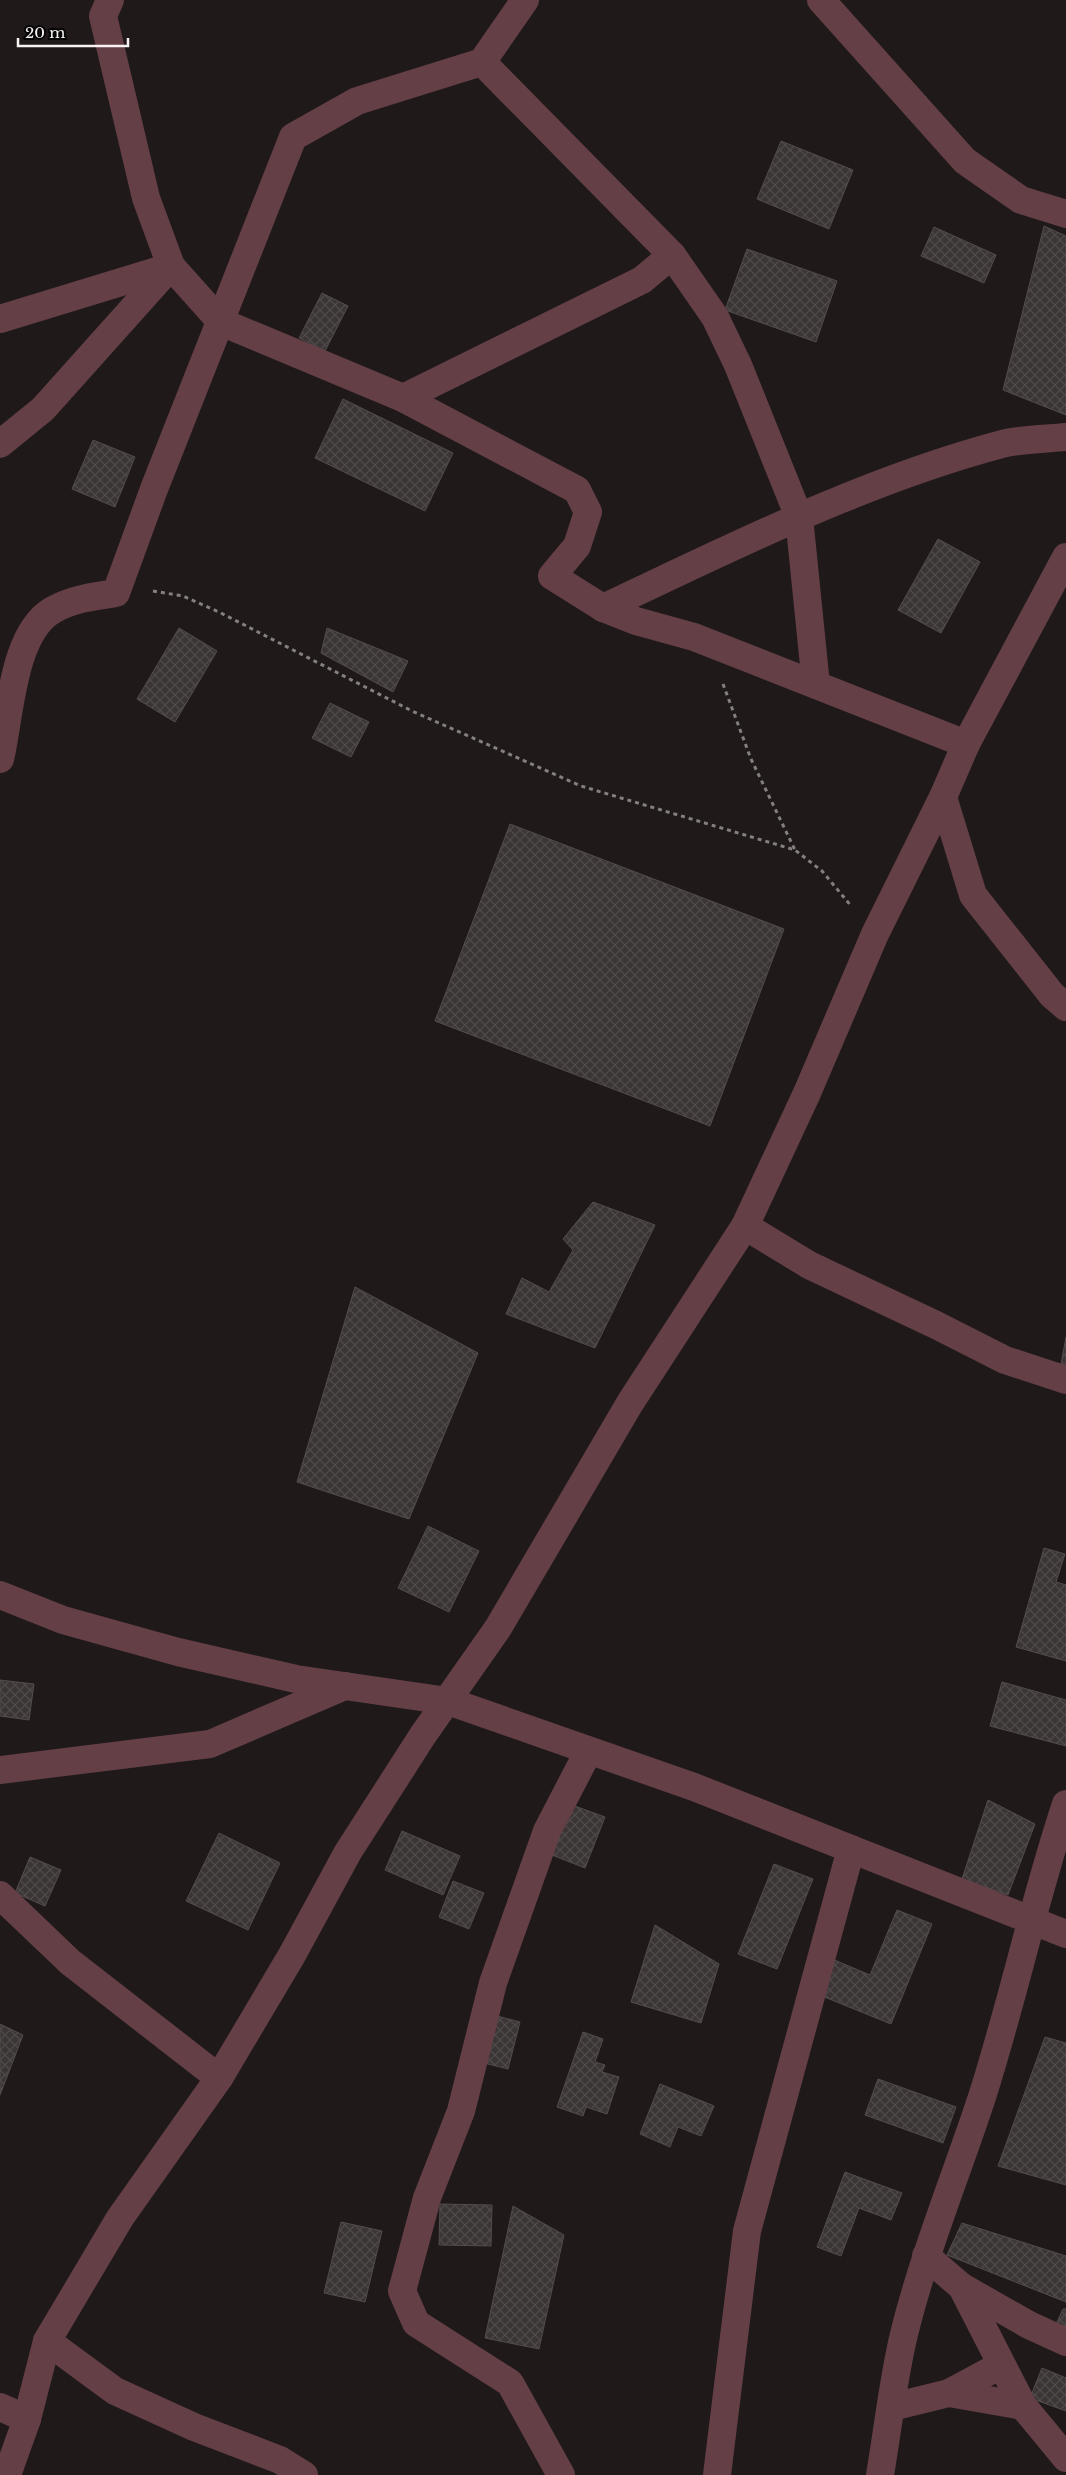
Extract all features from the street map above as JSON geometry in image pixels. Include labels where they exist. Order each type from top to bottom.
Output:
[{"type":"street","points":[[110,0],[103,16],[146,198],[171,266],[220,322],[404,398],[577,490],[588,512],[577,546],[552,576],[603,608],[636,621],[694,636],[966,744]]},
{"type":"street","points":[[0,759],[10,694],[18,665],[35,626],[53,609],[83,598],[116,593],[154,489],[293,137],[357,101],[482,62],[525,0]]},
{"type":"street","points":[[820,0],[965,161],[1021,200],[1066,214]]},
{"type":"street","points":[[482,62],[672,255],[716,317],[738,365],[799,517],[816,685]]},
{"type":"street","points":[[404,398],[642,280],[672,255]]},
{"type":"street","points":[[0,319],[171,266]]},
{"type":"street","points":[[0,444],[43,409],[171,266]]},
{"type":"street","points":[[603,608],[799,517],[906,475],[1004,444],[1066,437]]},
{"type":"street","points":[[7,2475],[26,2420],[47,2341],[120,2218],[219,2078],[292,1955],[348,1852],[423,1734],[498,1628],[630,1403],[745,1226],[807,1093],[875,934],[943,797],[966,744],[1066,557]]},
{"type":"street","points":[[943,797],[973,895],[1062,999]]},
{"type":"street","points":[[745,1226],[809,1264],[936,1324],[1005,1360],[1066,1380]]},
{"type":"street","points":[[0,1595],[63,1620],[178,1652],[296,1678],[448,1701],[588,1752],[694,1787],[1066,1934]]},
{"type":"street","points":[[0,1770],[210,1744],[345,1686]]},
{"type":"street","points":[[560,2475],[510,2382],[416,2323],[402,2291],[427,2198],[461,2111],[493,1982],[547,1830],[588,1752]]},
{"type":"street","points":[[880,2475],[904,2335],[926,2256],[982,2098],[1033,1922],[1046,1864],[1066,1804]]},
{"type":"street","points":[[717,2475],[748,2231],[851,1849]]},
{"type":"street","points":[[0,1895],[70,1962],[219,2078]]},
{"type":"street","points":[[926,2256],[962,2287],[1029,2325],[1066,2342]]},
{"type":"street","points":[[962,2287],[1023,2406],[1066,2458]]},
{"type":"street","points":[[47,2341],[115,2391],[194,2427],[280,2460],[304,2475]]},
{"type":"street","points":[[892,2407],[949,2393],[1001,2365]]},
{"type":"street","points":[[949,2393],[1023,2406]]},
{"type":"street","points":[[0,2406],[26,2420]]},
{"type":"path","points":[[116,593],[149,590],[183,596],[219,612],[412,711],[582,786],[795,850],[822,871],[875,934]]},
{"type":"path","points":[[721,680],[751,758],[795,850]]},
{"type":"building","points":[[781,141],[853,170],[829,229],[757,199]]},
{"type":"building","points":[[1044,226],[1066,236],[1066,415],[1003,390]]},
{"type":"building","points":[[934,227],[996,255],[984,283],[921,256]]},
{"type":"building","points":[[747,249],[837,281],[816,342],[725,310]]},
{"type":"building","points":[[322,293],[348,306],[325,351],[299,338]]},
{"type":"building","points":[[343,399],[453,453],[425,511],[315,458]]},
{"type":"building","points":[[93,440],[135,457],[115,507],[72,489]]},
{"type":"building","points":[[938,539],[980,562],[941,633],[898,610]]},
{"type":"building","points":[[179,628],[217,651],[175,722],[137,699]]},
{"type":"building","points":[[327,628],[408,661],[393,692],[321,653]]},
{"type":"building","points":[[330,703],[369,722],[351,757],[312,738]]},
{"type":"building","points":[[510,824],[784,929],[710,1126],[435,1021]]},
{"type":"building","points":[[593,1202],[655,1225],[595,1348],[506,1314],[522,1278],[549,1292],[573,1250],[563,1239]]},
{"type":"building","points":[[355,1287],[478,1353],[409,1519],[297,1482]]},
{"type":"building","points":[[1066,1337],[1066,1365],[1061,1364]]},
{"type":"building","points":[[428,1526],[479,1551],[449,1612],[398,1588]]},
{"type":"building","points":[[1044,1548],[1065,1554],[1056,1582],[1066,1585],[1066,1661],[1016,1647]]},
{"type":"building","points":[[0,1680],[34,1684],[29,1720],[0,1716]]},
{"type":"building","points":[[1002,1682],[1066,1700],[1066,1746],[990,1726]]},
{"type":"building","points":[[988,1800],[1035,1824],[1008,1895],[962,1879]]},
{"type":"building","points":[[572,1805],[605,1817],[585,1868],[552,1855]]},
{"type":"building","points":[[402,1831],[460,1856],[443,1895],[385,1870]]},
{"type":"building","points":[[219,1833],[280,1863],[248,1930],[186,1901]]},
{"type":"building","points":[[30,1857],[61,1870],[45,1906],[15,1893]]},
{"type":"building","points":[[774,1864],[813,1879],[777,1969],[738,1954]]},
{"type":"building","points":[[453,1881],[484,1893],[469,1929],[439,1917]]},
{"type":"building","points":[[897,1910],[932,1924],[891,2024],[817,1994],[832,1959],[870,1975]]},
{"type":"building","points":[[655,1925],[719,1964],[701,2023],[631,2002]]},
{"type":"building","points":[[497,2016],[520,2022],[508,2069],[484,2063]]},
{"type":"building","points":[[0,2024],[23,2035],[0,2095]]},
{"type":"building","points":[[583,2032],[603,2039],[595,2062],[605,2065],[602,2072],[619,2077],[607,2114],[586,2107],[583,2116],[557,2107]]},
{"type":"building","points":[[1045,2037],[1066,2043],[1066,2185],[998,2166]]},
{"type":"building","points":[[878,2079],[956,2107],[943,2143],[865,2115]]},
{"type":"building","points":[[660,2084],[714,2106],[701,2136],[678,2127],[670,2147],[640,2134]]},
{"type":"building","points":[[845,2172],[902,2193],[891,2220],[859,2208],[841,2256],[817,2247]]},
{"type":"building","points":[[440,2204],[492,2205],[491,2246],[439,2245]]},
{"type":"building","points":[[513,2206],[564,2235],[539,2349],[485,2338]]},
{"type":"building","points":[[341,2222],[382,2231],[365,2302],[324,2293]]},
{"type":"building","points":[[962,2223],[1066,2256],[1066,2302],[947,2255]]},
{"type":"building","points":[[1063,2309],[1066,2309],[1066,2340],[1051,2335]]},
{"type":"building","points":[[1042,2368],[1066,2378],[1066,2411],[1030,2398]]}]
